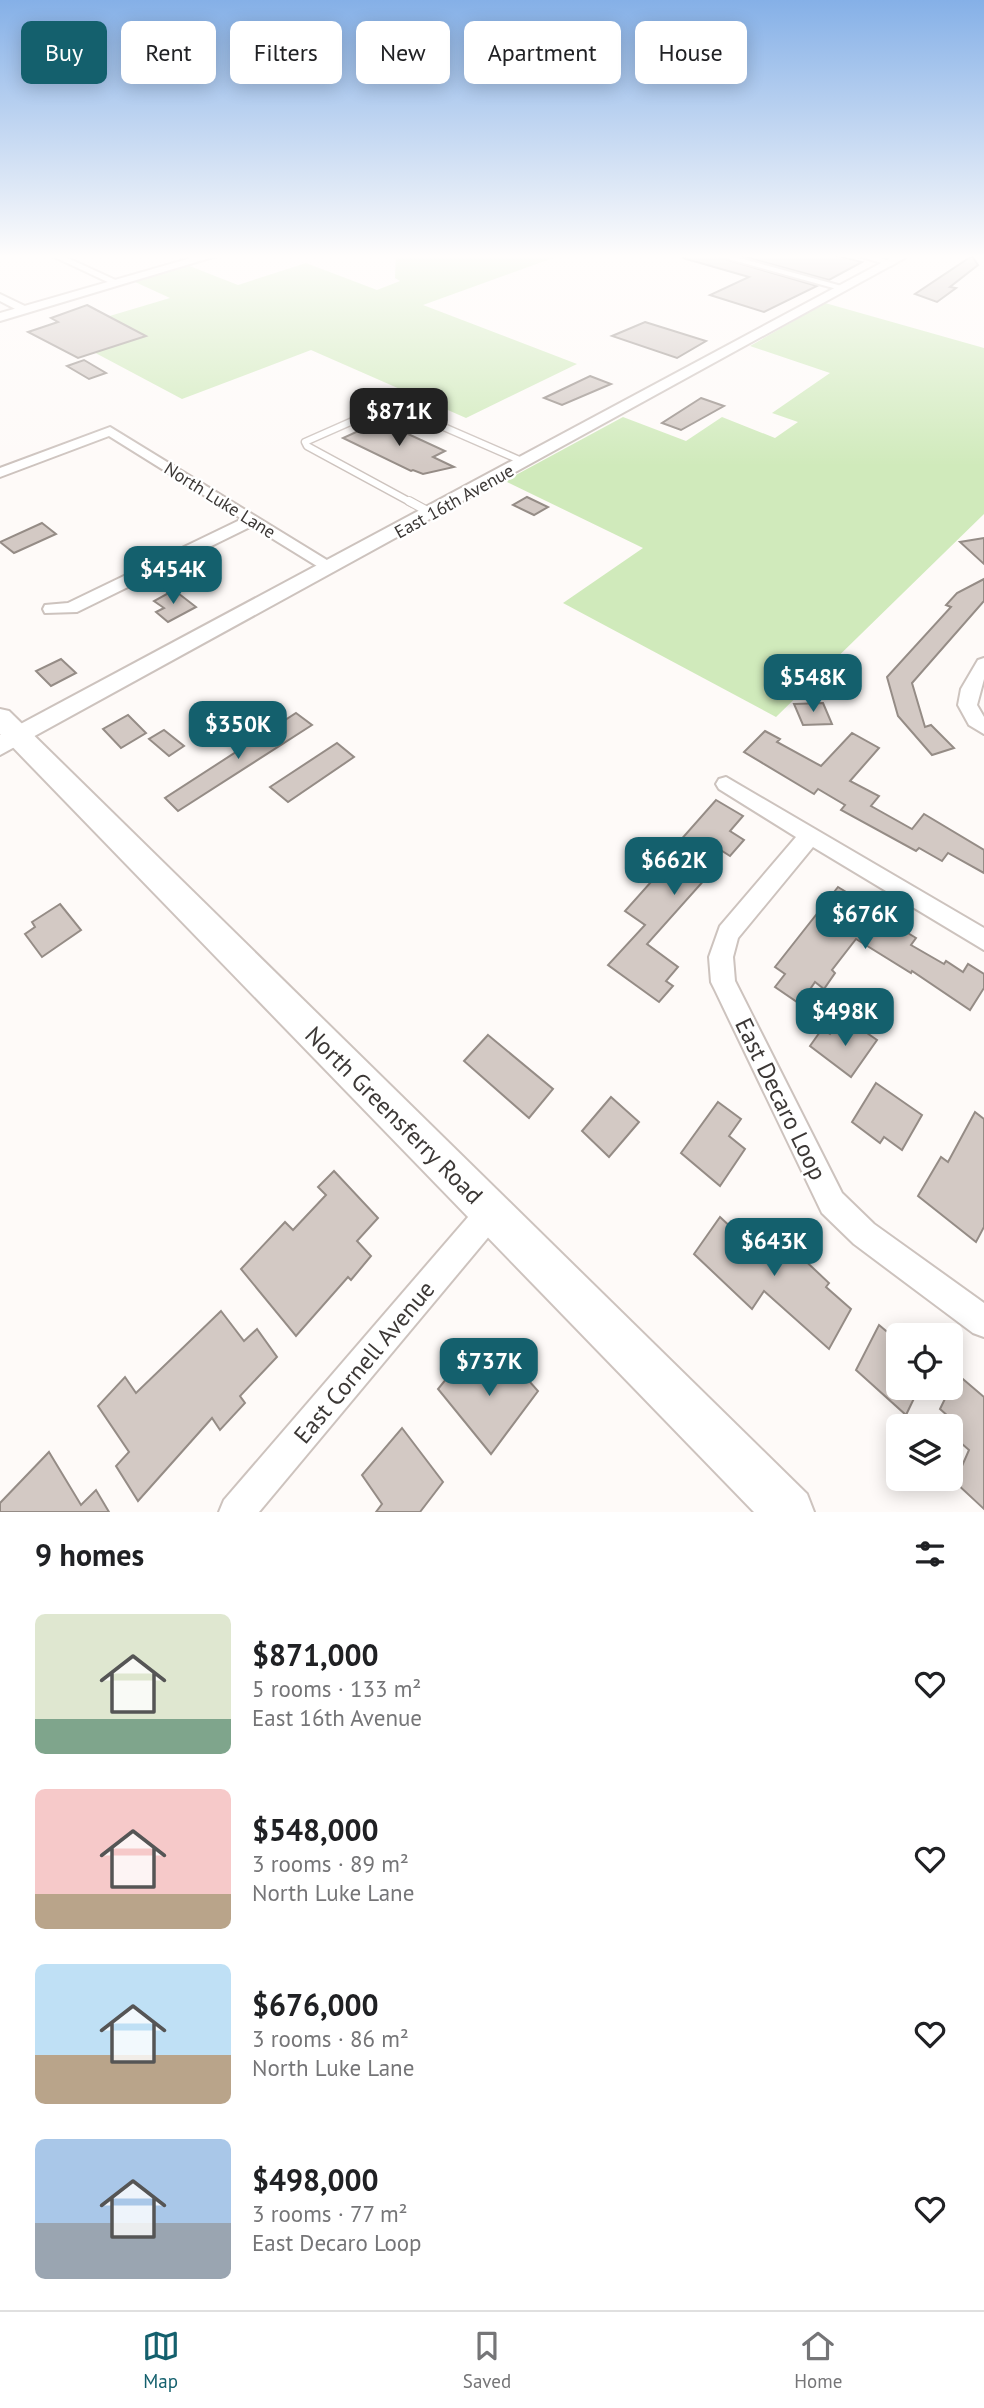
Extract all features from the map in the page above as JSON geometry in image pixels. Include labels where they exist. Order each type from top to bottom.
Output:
[{"type":"main road","name":"North Greensferry Road","points":[[6,734],[491,1212],[789,1512]]},
{"type":"street","name":"East 16th Avenue","points":[[6,734],[330,568],[777,325]]},
{"type":"street","name":"North Luke Lane","points":[[0,473],[110,431],[330,568]]},
{"type":"street","points":[[51,609],[71,608],[253,520]]},
{"type":"street","points":[[984,664],[968,690],[967,703],[970,713],[984,727]]},
{"type":"street","points":[[726,784],[984,940]]},
{"type":"street","name":"East Decaro Loop","points":[[810,835],[728,933],[721,957],[723,982],[832,1203],[864,1234],[984,1322]]},
{"type":"street","name":"East Cornell Avenue","points":[[236,1512],[491,1212]]},
{"type":"lane","points":[[432,513],[305,443],[308,439],[391,404],[524,463]]},
{"type":"green space","points":[[81,325],[474,325],[577,364],[466,418],[311,350],[182,399],[56,332]]},
{"type":"green space","points":[[787,325],[901,325],[984,348],[984,514],[776,717],[563,603],[643,548],[505,481],[623,417],[686,441],[722,417],[775,438],[798,422],[772,413],[830,373],[750,346]]},
{"type":"building","points":[[50,325],[124,325],[146,336],[78,358],[28,332]]},
{"type":"building","points":[[639,325],[653,325],[706,341],[677,358],[612,336]]},
{"type":"building","points":[[84,360],[106,373],[89,379],[67,366]]},
{"type":"building","points":[[590,376],[611,384],[562,405],[544,398]]},
{"type":"building","points":[[701,398],[724,406],[681,430],[662,423]]},
{"type":"building","points":[[380,421],[445,451],[433,457],[454,467],[423,474],[411,471],[343,438]]},
{"type":"building","points":[[527,497],[548,507],[534,515],[513,505]]},
{"type":"building","points":[[42,523],[56,534],[14,553],[0,542]]},
{"type":"building","points":[[984,538],[984,564],[960,542]]},
{"type":"building","points":[[984,579],[984,601],[912,683],[925,727],[931,725],[954,748],[932,755],[898,716],[887,677],[951,607],[946,605],[957,593]]},
{"type":"building","points":[[174,590],[196,607],[168,622],[156,612],[164,608],[154,601]]},
{"type":"building","points":[[61,659],[76,673],[51,686],[36,671]]},
{"type":"building","points":[[823,703],[832,724],[803,725],[794,704]]},
{"type":"building","points":[[296,713],[312,725],[178,811],[165,798]]},
{"type":"building","points":[[128,715],[146,733],[121,748],[103,729]]},
{"type":"building","points":[[164,730],[184,746],[169,756],[149,739]]},
{"type":"building","points":[[765,731],[780,739],[777,742],[821,766],[852,733],[879,748],[850,781],[879,796],[871,806],[912,829],[924,814],[984,850],[984,873],[948,853],[942,861],[919,848],[916,851],[841,810],[845,805],[818,789],[814,794],[744,752]]},
{"type":"building","points":[[337,743],[354,757],[288,802],[270,787]]},
{"type":"building","points":[[716,800],[743,816],[730,831],[744,840],[730,856],[719,849],[699,872],[707,877],[647,944],[678,967],[666,981],[673,986],[659,1002],[608,965],[645,925],[625,911],[668,863],[663,860]]},
{"type":"building","points":[[838,887],[861,901],[866,895],[881,905],[875,913],[916,938],[911,945],[963,972],[968,964],[984,974],[984,988],[970,1010],[912,971],[911,973],[856,939],[832,970],[835,973],[824,989],[815,982],[800,1004],[775,987],[785,974],[775,967]]},
{"type":"building","points":[[60,904],[81,930],[42,957],[25,934],[35,927],[32,922]]},
{"type":"building","points":[[854,1024],[877,1040],[851,1077],[810,1046],[822,1029],[830,1034],[835,1028],[845,1035]]},
{"type":"building","points":[[488,1035],[553,1089],[529,1118],[464,1061]]},
{"type":"building","points":[[876,1083],[922,1115],[902,1150],[884,1137],[880,1143],[852,1122]]},
{"type":"building","points":[[611,1097],[639,1122],[609,1157],[582,1131]]},
{"type":"building","points":[[718,1102],[741,1119],[729,1136],[745,1149],[720,1186],[681,1153]]},
{"type":"building","points":[[975,1112],[984,1119],[984,1227],[976,1242],[918,1196],[941,1157],[948,1162]]},
{"type":"building","points":[[334,1171],[378,1218],[357,1241],[371,1256],[351,1280],[348,1277],[296,1336],[241,1269],[285,1222],[293,1230],[326,1195],[318,1187]]},
{"type":"building","points":[[720,1217],[750,1245],[765,1223],[829,1283],[826,1287],[851,1309],[829,1349],[764,1291],[752,1309],[694,1254]]},
{"type":"building","points":[[221,1311],[244,1341],[257,1329],[277,1357],[240,1396],[245,1403],[220,1430],[212,1418],[138,1501],[116,1466],[129,1452],[98,1406],[125,1377],[136,1393]]},
{"type":"building","points":[[879,1325],[886,1331],[886,1397],[856,1370]]},
{"type":"building","points":[[499,1347],[538,1391],[491,1454],[438,1389],[459,1363],[473,1379]]},
{"type":"building","points":[[963,1379],[984,1397],[984,1509],[963,1489],[963,1464],[969,1450],[963,1445],[963,1414],[946,1414],[940,1409],[944,1400],[963,1400]]},
{"type":"building","points":[[889,1400],[913,1400],[905,1414]]},
{"type":"building","points":[[402,1428],[443,1482],[420,1512],[376,1512],[382,1504],[362,1475]]},
{"type":"building","points":[[49,1452],[81,1505],[96,1490],[109,1512],[0,1512],[0,1503]]}]
